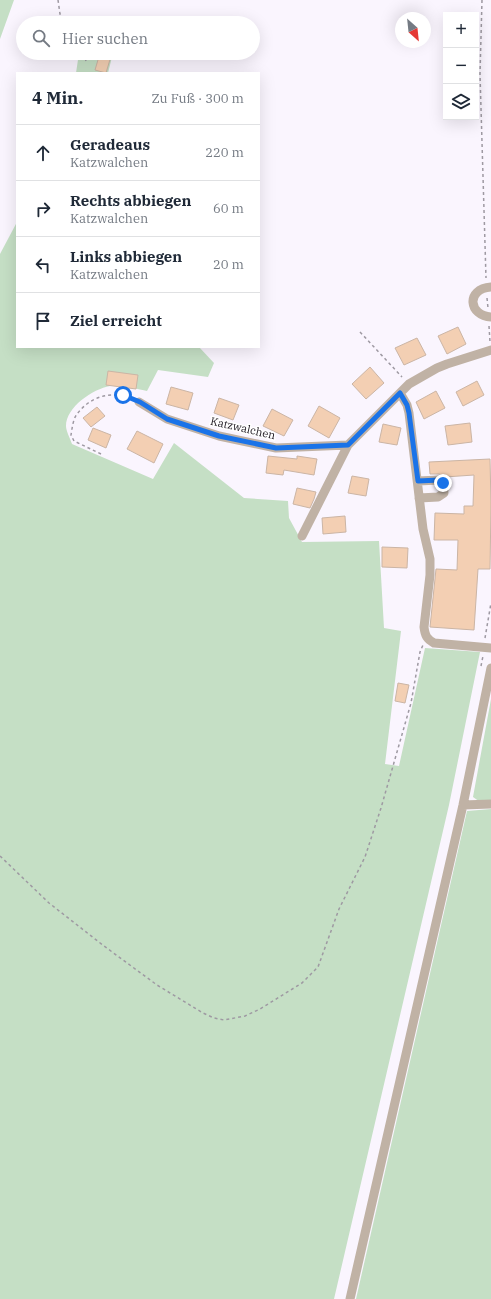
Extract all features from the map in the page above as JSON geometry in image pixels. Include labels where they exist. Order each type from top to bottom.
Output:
[{"type":"street","points":[[488,287],[476,292],[473,298],[476,310],[482,315],[490,317]]},
{"type":"street","points":[[302,536],[348,445],[409,384],[447,364],[491,350]]},
{"type":"street","points":[[400,393],[407,405],[409,413],[423,530],[430,559],[430,575],[424,627],[425,635],[434,643],[487,648]]},
{"type":"street","name":"Katzwalchen","points":[[140,402],[167,419],[219,436],[276,448],[348,445]]},
{"type":"street","points":[[418,481],[439,480],[443,483],[444,493],[438,497],[419,498]]},
{"type":"street","points":[[350,1299],[463,805],[491,668]]},
{"type":"street","points":[[463,805],[491,804]]},
{"type":"path","points":[[58,0],[61,16]]},
{"type":"path","points":[[482,0],[480,74],[491,350]]},
{"type":"path","points":[[360,332],[409,384]]},
{"type":"path","points":[[101,454],[74,441],[70,435],[76,415],[88,403],[104,395],[123,395],[140,402]]},
{"type":"path","points":[[481,666],[487,648],[491,603]]},
{"type":"path","points":[[0,856],[48,903],[157,985],[203,1014],[224,1020],[245,1016],[260,1009],[302,983],[318,967],[339,909],[367,850],[381,808],[411,703],[420,652],[428,639]]},
{"type":"green space","points":[[0,0],[14,0],[0,39]]},
{"type":"green space","points":[[78,60],[111,60],[108,72],[76,72]]},
{"type":"green space","points":[[16,224],[16,348],[200,348],[214,363],[208,377],[158,370],[147,391],[113,386],[96,391],[82,400],[70,412],[67,419],[66,428],[72,444],[153,479],[174,443],[244,498],[288,501],[289,518],[302,542],[379,541],[384,628],[401,631],[385,764],[399,766],[425,648],[480,652],[449,805],[334,1299],[0,1299],[0,254]]},
{"type":"green space","points":[[491,699],[491,801],[480,802],[473,797]]},
{"type":"green space","points":[[491,809],[491,1299],[356,1299],[467,811]]},
{"type":"building","points":[[98,60],[110,60],[106,72],[95,70]]},
{"type":"building","points":[[458,327],[466,344],[447,354],[438,336]]},
{"type":"building","points":[[417,338],[426,355],[404,365],[395,348]]},
{"type":"building","points":[[370,367],[384,383],[366,399],[352,384]]},
{"type":"building","points":[[108,371],[138,375],[136,389],[106,385]]},
{"type":"building","points":[[477,381],[484,395],[463,406],[456,392]]},
{"type":"building","points":[[171,387],[193,393],[188,410],[166,404]]},
{"type":"building","points":[[436,391],[445,408],[424,419],[416,402]]},
{"type":"building","points":[[219,398],[239,405],[233,420],[214,413]]},
{"type":"building","points":[[319,406],[340,418],[329,438],[308,426]]},
{"type":"building","points":[[97,407],[105,416],[91,427],[83,418]]},
{"type":"building","points":[[272,409],[293,420],[284,436],[263,426]]},
{"type":"building","points":[[470,423],[472,442],[448,445],[445,426]]},
{"type":"building","points":[[383,424],[401,428],[397,445],[379,442]]},
{"type":"building","points":[[93,428],[111,435],[106,448],[88,440]]},
{"type":"building","points":[[137,431],[163,444],[154,463],[127,449]]},
{"type":"building","points":[[268,456],[297,459],[297,456],[317,459],[314,475],[284,470],[283,475],[266,473]]},
{"type":"building","points":[[490,459],[490,569],[478,569],[474,630],[430,627],[436,569],[457,570],[458,540],[434,540],[435,513],[464,514],[464,506],[473,506],[474,475],[445,477],[439,474],[430,474],[429,462]]},
{"type":"building","points":[[352,476],[369,479],[366,496],[348,493]]},
{"type":"building","points":[[297,488],[316,492],[310,508],[293,504]]},
{"type":"building","points":[[345,516],[346,532],[323,534],[322,518]]},
{"type":"building","points":[[382,547],[408,548],[407,568],[382,567]]},
{"type":"building","points":[[398,683],[409,685],[405,703],[395,701]]},
{"type":"route","points":[[123,395],[140,402],[167,419],[219,436],[276,448],[348,445],[400,393],[404,398],[409,413],[418,481],[439,480],[443,483]]}]
